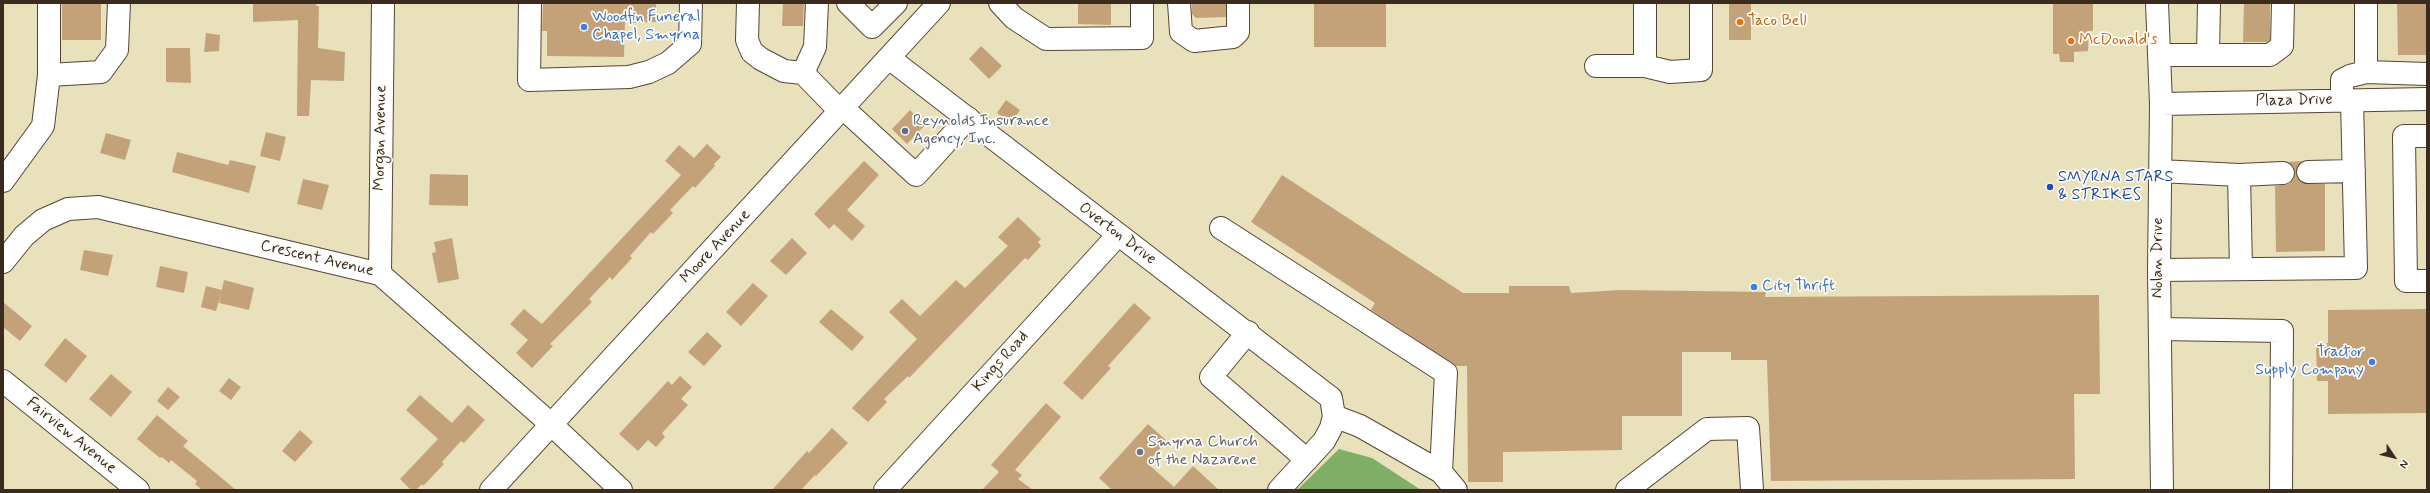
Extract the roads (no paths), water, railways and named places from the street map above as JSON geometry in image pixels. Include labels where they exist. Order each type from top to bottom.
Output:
[{"type":"street","points":[[3,181],[43,126],[49,75],[49,3]]},
{"type":"street","points":[[49,75],[101,72],[117,50],[119,3]]},
{"type":"street","name":"Morgan Avenue","points":[[380,274],[383,3]]},
{"type":"street","points":[[530,3],[529,80],[629,77],[655,69],[668,63],[690,44],[691,3]]},
{"type":"street","points":[[748,3],[747,40],[752,52],[761,60],[784,71],[803,73],[841,110],[916,175],[968,118]]},
{"type":"street","points":[[803,73],[817,38],[817,3]]},
{"type":"street","points":[[848,3],[872,26],[896,3]]},
{"type":"street","points":[[1000,3],[1014,18],[1046,39],[1142,38],[1142,3]]},
{"type":"street","points":[[1179,3],[1182,32],[1194,41],[1233,37],[1238,32],[1238,3]]},
{"type":"street","points":[[1645,3],[1645,66]]},
{"type":"street","points":[[1596,66],[1645,66],[1670,72],[1701,70],[1701,3]]},
{"type":"street","name":"Nolan Drive","points":[[2157,3],[2161,104],[2159,270],[2162,490]]},
{"type":"street","points":[[2208,55],[2209,3]]},
{"type":"street","points":[[2159,55],[2270,55],[2282,46],[2283,3]]},
{"type":"street","points":[[2366,3],[2366,72]]},
{"type":"street","name":"Moore Avenue","points":[[491,490],[937,4]]},
{"type":"street","name":"Overton Drive","points":[[889,58],[1118,235],[1248,332],[1331,398],[1334,416]]},
{"type":"street","points":[[2159,270],[2356,268],[2354,171],[2347,100],[2342,80],[2350,76],[2366,72],[2427,74]]},
{"type":"street","name":"Plaza Drive","points":[[2161,104],[2427,99]]},
{"type":"street","points":[[2427,136],[2404,136],[2406,281],[2427,280]]},
{"type":"street","points":[[2160,171],[2238,175],[2283,173]]},
{"type":"street","points":[[2308,172],[2354,171]]},
{"type":"street","points":[[2238,175],[2241,269]]},
{"type":"street","name":"Crescent Avenue","points":[[7,249],[33,227],[55,214],[80,207],[98,207],[380,274],[552,425],[621,490]]},
{"type":"street","points":[[1221,228],[1446,373],[1441,472]]},
{"type":"street","name":"Kings Road","points":[[885,490],[1118,235]]},
{"type":"street","points":[[2160,328],[2282,331],[2281,490]]},
{"type":"street","points":[[1248,332],[1211,377],[1307,460]]},
{"type":"street","name":"Fairview Avenue","points":[[3,381],[138,490]]},
{"type":"street","points":[[1279,490],[1324,441],[1331,428],[1334,416],[1360,426],[1441,472],[1456,490]]},
{"type":"street","points":[[1627,490],[1707,429],[1748,428],[1752,490]]},
{"type":"place","name":"Taco Bell","points":[[1740,22]]},
{"type":"place","name":"Woodfin Funeral Chapel, Smyrna","points":[[584,27]]},
{"type":"place","name":"McDonald's","points":[[2071,41]]},
{"type":"place","name":"Reynolds Insurance Agency, Inc.","points":[[905,131]]},
{"type":"place","name":"SMYRNA STARS & STRIKES","points":[[2050,187]]},
{"type":"place","name":"City Thrift","points":[[1754,287]]},
{"type":"place","name":"Tractor Supply Company","points":[[2372,362]]},
{"type":"place","name":"Smyrna Church of the Nazarene","points":[[1140,452]]}]
